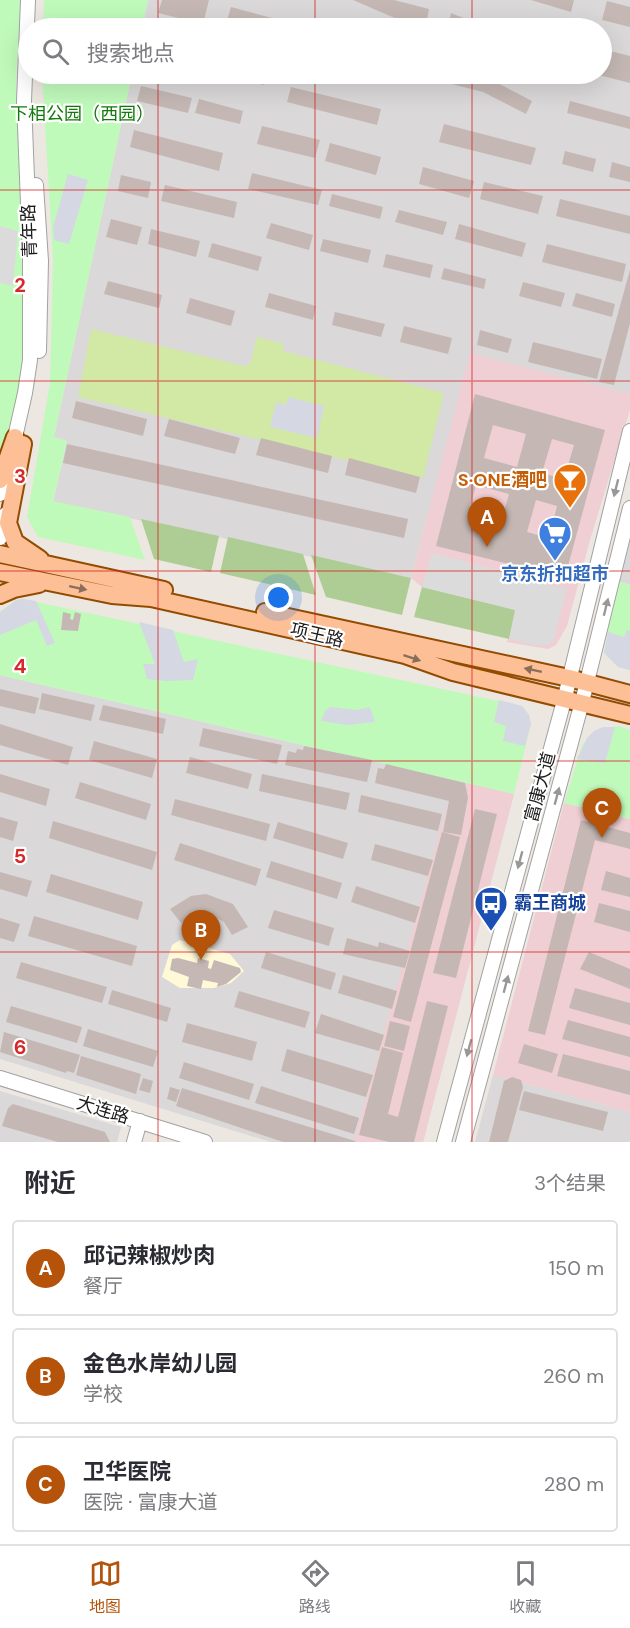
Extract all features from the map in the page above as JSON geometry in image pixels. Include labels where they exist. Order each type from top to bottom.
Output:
[{"type":"main road","points":[[0,480],[19,440]]},
{"type":"main road","points":[[0,595],[50,574],[15,542],[8,523],[19,440]]},
{"type":"main road","name":"项王路","points":[[0,554],[112,595],[152,598],[405,655],[453,672],[564,697],[630,715]]},
{"type":"main road","name":"项王路","points":[[0,572],[50,574],[569,678],[630,694]]},
{"type":"street","name":"青年路","points":[[26,18],[28,0]]},
{"type":"street","points":[[35,18],[38,0]]},
{"type":"street","name":"青年路","points":[[0,494],[19,440],[30,360],[30,255],[24,84]]},
{"type":"street","name":"青年路","points":[[0,538],[19,440],[38,364],[41,261],[33,84]]},
{"type":"street","name":"富康大道","points":[[444,1142],[569,678],[630,431]]},
{"type":"street","name":"富康大道","points":[[463,1142],[582,702],[630,508]]},
{"type":"street","name":"大连路","points":[[0,1078],[205,1142]]},
{"type":"street","points":[[134,1142],[140,1121]]},
{"type":"shaded area","points":[[148,0],[630,0],[630,394],[470,354],[411,578],[53,502],[67,441],[54,437],[130,84],[612,84],[612,18],[144,18]]},
{"type":"shaded area","points":[[68,174],[88,180],[69,244],[54,240],[53,227]]},
{"type":"shaded area","points":[[0,226],[18,231],[13,286],[0,283]]},
{"type":"shaded area","points":[[470,353],[630,394],[630,410],[590,540],[567,626],[556,645],[548,649],[507,642],[515,610],[422,587],[411,578]]},
{"type":"shaded area","points":[[288,397],[324,406],[317,438],[270,427],[276,402],[286,405]]},
{"type":"shaded area","points":[[630,528],[630,585],[617,581]]},
{"type":"shaded area","points":[[432,553],[567,589],[553,641],[548,645],[535,645],[509,639],[515,610],[422,587]]},
{"type":"shaded area","points":[[16,600],[36,601],[55,643],[47,646],[36,620],[0,635],[0,612]]},
{"type":"shaded area","points":[[139,622],[173,630],[184,662],[198,659],[193,680],[147,679],[143,664],[155,664]]},
{"type":"shaded area","points":[[627,630],[630,631],[630,670],[618,667],[604,653],[608,632],[624,637]]},
{"type":"shaded area","points":[[0,675],[514,794],[423,1142],[271,1142],[0,1059]]},
{"type":"shaded area","points":[[499,700],[522,706],[529,715],[531,724],[525,746],[503,741],[506,726],[494,722]]},
{"type":"shaded area","points":[[330,707],[357,710],[370,707],[375,722],[347,725],[321,721],[325,711]]},
{"type":"shaded area","points":[[603,727],[615,727],[605,763],[577,759],[587,738],[594,731]]},
{"type":"shaded area","points":[[454,780],[514,794],[423,1142],[354,1142]]},
{"type":"shaded area","name":"霸王商城","points":[[564,803],[630,819],[630,1112],[493,1075]]},
{"type":"shaded area","points":[[180,940],[230,954],[244,971],[231,983],[214,988],[180,988],[162,977],[172,945]]},
{"type":"shaded area","points":[[493,1075],[630,1112],[630,1142],[475,1142]]},
{"type":"shaded area","points":[[0,1091],[121,1127],[117,1142],[0,1142]]},
{"type":"green space","points":[[0,0],[21,0],[20,18],[18,18],[16,82],[17,126],[24,183],[24,360],[15,414],[0,466]]},
{"type":"green space","points":[[44,0],[148,0],[144,18],[43,18]]},
{"type":"green space","name":"下相公园（西园）","points":[[43,84],[130,84],[54,437],[67,441],[53,501],[130,517],[145,560],[38,537],[27,517],[50,383],[53,260]]},
{"type":"green space","points":[[91,329],[244,366],[250,364],[257,337],[284,344],[283,351],[444,393],[423,478],[78,397]]},
{"type":"green space","points":[[141,519],[219,536],[211,572],[154,559]]},
{"type":"green space","points":[[228,537],[303,554],[316,595],[220,573]]},
{"type":"green space","points":[[311,555],[411,578],[402,615],[326,597]]},
{"type":"green space","points":[[617,581],[630,585],[630,670],[618,667],[604,653]]},
{"type":"green space","points":[[422,587],[516,610],[509,639],[414,617]]},
{"type":"green space","points":[[23,599],[522,706],[529,715],[531,724],[514,794],[0,675],[0,612],[16,600]]},
{"type":"green space","points":[[618,726],[630,730],[630,819],[564,803],[582,745],[594,731]]},
{"type":"building","points":[[162,0],[209,0],[204,18],[178,18],[158,13]]},
{"type":"building","points":[[353,0],[394,0],[429,9],[427,18],[395,18]]},
{"type":"building","points":[[531,0],[574,0],[571,12]]},
{"type":"building","points":[[607,1],[630,7],[630,27],[612,22],[612,18],[603,18]]},
{"type":"building","points":[[231,7],[272,18],[228,18]]},
{"type":"building","points":[[451,13],[463,18],[450,18]]},
{"type":"building","points":[[612,52],[630,56],[630,83],[612,78]]},
{"type":"building","points":[[452,84],[499,84],[532,101],[526,114],[483,92]]},
{"type":"building","points":[[141,86],[192,98],[188,113],[137,101]]},
{"type":"building","points":[[291,87],[381,109],[377,125],[287,102]]},
{"type":"building","points":[[199,99],[243,111],[240,124],[195,113]]},
{"type":"building","points":[[570,101],[630,117],[630,129],[567,113]]},
{"type":"building","points":[[444,124],[536,148],[531,165],[439,142]]},
{"type":"building","points":[[262,126],[320,140],[315,158],[257,144]]},
{"type":"building","points":[[134,130],[223,153],[219,171],[130,147]]},
{"type":"building","points":[[330,143],[381,157],[376,175],[325,161]]},
{"type":"building","points":[[565,151],[596,159],[593,172],[562,164]]},
{"type":"building","points":[[612,162],[630,167],[630,182],[609,177]]},
{"type":"building","points":[[423,167],[474,181],[469,198],[419,184]]},
{"type":"building","points":[[252,173],[322,190],[318,205],[248,189]]},
{"type":"building","points":[[121,175],[151,182],[148,198],[118,191]]},
{"type":"building","points":[[484,182],[543,196],[538,214],[480,199]]},
{"type":"building","points":[[165,185],[237,202],[234,218],[161,201]]},
{"type":"building","points":[[332,194],[383,207],[380,219],[329,206]]},
{"type":"building","points":[[560,199],[630,216],[630,234],[556,216]]},
{"type":"building","points":[[399,210],[447,222],[443,235],[395,222]]},
{"type":"building","points":[[111,219],[142,227],[137,245],[106,237]]},
{"type":"building","points":[[271,223],[313,235],[309,250],[266,238]]},
{"type":"building","points":[[459,224],[526,243],[522,257],[455,239]]},
{"type":"building","points":[[151,229],[200,241],[196,257],[148,244]]},
{"type":"building","points":[[323,239],[371,250],[368,263],[320,251]]},
{"type":"building","points":[[212,243],[262,257],[258,271],[208,257]]},
{"type":"building","points":[[547,244],[626,264],[622,282],[542,262]]},
{"type":"building","points":[[386,254],[433,265],[430,278],[383,267]]},
{"type":"building","points":[[444,268],[486,279],[484,289],[441,279]]},
{"type":"building","points":[[630,270],[630,323],[614,385],[599,382]]},
{"type":"building","points":[[108,281],[162,295],[159,308],[104,294]]},
{"type":"building","points":[[523,282],[565,293],[561,307],[519,296]]},
{"type":"building","points":[[269,293],[316,306],[313,320],[265,307]]},
{"type":"building","points":[[576,293],[615,304],[612,317],[572,306]]},
{"type":"building","points":[[190,298],[235,311],[231,326],[186,313]]},
{"type":"building","points":[[335,312],[385,324],[381,337],[332,325]]},
{"type":"building","points":[[404,326],[452,338],[448,354],[400,342]]},
{"type":"building","points":[[480,330],[512,339],[508,353],[477,345]]},
{"type":"building","points":[[533,342],[602,359],[597,379],[528,362]]},
{"type":"building","points":[[475,394],[605,430],[565,577],[552,577],[546,573],[436,546]],"holes":[[[493,425],[526,434],[517,467],[484,458]],[[552,439],[574,445],[564,479],[542,473]],[[476,485],[509,494],[501,523],[468,514]],[[536,500],[557,506],[549,538],[527,532]]]},
{"type":"building","points":[[76,401],[147,419],[143,436],[72,418]]},
{"type":"building","points":[[169,419],[240,438],[235,454],[164,436]]},
{"type":"building","points":[[261,438],[332,456],[328,473],[256,455]]},
{"type":"building","points":[[67,444],[408,519],[404,538],[63,463]]},
{"type":"building","points":[[349,458],[420,477],[416,493],[345,475]]},
{"type":"building","points":[[63,612],[71,614],[70,619],[73,620],[75,612],[81,614],[78,631],[61,630]]},
{"type":"building","points":[[0,689],[39,698],[35,714],[0,706]]},
{"type":"building","points":[[42,693],[95,705],[91,721],[39,709]]},
{"type":"building","points":[[103,705],[166,719],[163,734],[99,720]]},
{"type":"building","points":[[0,724],[73,747],[68,765],[0,745]]},
{"type":"building","points":[[203,728],[282,745],[277,764],[199,746]]},
{"type":"building","points":[[94,741],[157,759],[152,778],[89,760]]},
{"type":"building","points":[[304,746],[372,760],[367,782],[285,765],[288,751],[296,753],[297,749],[303,750]]},
{"type":"building","points":[[190,757],[252,774],[248,789],[186,773]]},
{"type":"building","points":[[386,764],[465,783],[468,798],[461,835],[443,832],[449,801],[375,783],[378,768],[384,769]]},
{"type":"building","points":[[0,774],[50,789],[46,806],[0,792]]},
{"type":"building","points":[[262,774],[350,793],[346,810],[259,791]]},
{"type":"building","points":[[80,782],[151,804],[146,820],[75,798]]},
{"type":"building","points":[[361,795],[442,814],[438,831],[358,812]]},
{"type":"building","points":[[175,799],[270,824],[266,841],[171,815]]},
{"type":"building","points":[[475,809],[497,814],[456,978],[433,973]]},
{"type":"building","points":[[0,817],[18,822],[13,841],[0,837]]},
{"type":"building","points":[[581,820],[630,833],[630,849],[595,840],[545,1035],[528,1031]]},
{"type":"building","points":[[53,821],[157,852],[152,870],[49,838]]},
{"type":"building","points":[[278,822],[348,843],[343,859],[273,838]]},
{"type":"building","points":[[442,832],[460,837],[411,1022],[393,1017]]},
{"type":"building","points":[[180,843],[261,869],[256,886],[174,860]]},
{"type":"building","points":[[375,844],[433,860],[428,876],[371,860]]},
{"type":"building","points":[[271,861],[342,883],[337,899],[266,877]]},
{"type":"building","points":[[606,871],[630,878],[630,897],[601,890]]},
{"type":"building","points":[[0,872],[32,881],[27,897],[0,889]]},
{"type":"building","points":[[51,874],[143,902],[138,920],[46,892]]},
{"type":"building","points":[[356,886],[420,907],[415,923],[351,902]]},
{"type":"building","points":[[206,894],[233,904],[248,927],[232,935],[224,922],[208,913],[196,913],[181,923],[170,909],[191,896]]},
{"type":"building","points":[[599,903],[630,911],[630,932],[594,922]]},
{"type":"building","points":[[274,910],[334,928],[329,946],[268,928]]},
{"type":"building","points":[[34,916],[137,946],[132,966],[28,936]]},
{"type":"building","points":[[0,918],[20,924],[14,942],[0,938]]},
{"type":"building","points":[[347,938],[378,947],[379,942],[410,951],[405,968],[343,954]]},
{"type":"building","points":[[266,952],[336,973],[331,990],[261,968]]},
{"type":"building","points":[[589,952],[630,969],[630,989],[580,969]]},
{"type":"building","points":[[178,958],[197,963],[198,958],[209,961],[208,968],[211,969],[214,960],[240,968],[241,972],[226,984],[217,987],[218,983],[203,980],[201,989],[187,986],[189,977],[170,970],[172,959]]},
{"type":"building","points":[[21,962],[107,987],[102,1003],[16,978]]},
{"type":"building","points":[[343,975],[397,991],[392,1009],[338,993]]},
{"type":"building","points":[[575,988],[630,1003],[630,1025],[569,1008]]},
{"type":"building","points":[[112,990],[171,1008],[167,1022],[108,1004]]},
{"type":"building","points":[[239,991],[310,1012],[305,1028],[234,1007]]},
{"type":"building","points":[[427,1001],[448,1006],[414,1142],[389,1142],[359,1135],[382,1047],[403,1053],[388,1114],[398,1117]]},
{"type":"building","points":[[11,1006],[82,1027],[77,1043],[6,1022]]},
{"type":"building","points":[[321,1014],[384,1035],[379,1051],[315,1033]]},
{"type":"building","points":[[568,1020],[630,1037],[630,1057],[562,1039]]},
{"type":"building","points":[[390,1021],[410,1026],[404,1051],[384,1046]]},
{"type":"building","points":[[187,1023],[257,1042],[252,1061],[182,1042]]},
{"type":"building","points":[[88,1029],[158,1051],[153,1067],[83,1046]]},
{"type":"building","points":[[4,1032],[80,1055],[74,1073],[67,1071],[66,1073],[0,1052]]},
{"type":"building","points":[[524,1044],[558,1054],[552,1073],[518,1063]]},
{"type":"building","points":[[287,1049],[373,1075],[366,1097],[281,1071]]},
{"type":"building","points":[[563,1054],[630,1071],[630,1095],[557,1076]]},
{"type":"building","points":[[81,1056],[141,1074],[136,1094],[76,1075]]},
{"type":"building","points":[[184,1062],[254,1084],[249,1100],[179,1078]]},
{"type":"building","points":[[512,1077],[521,1080],[523,1087],[508,1142],[489,1142],[504,1081]]},
{"type":"building","points":[[143,1078],[153,1081],[150,1093],[139,1090]]},
{"type":"building","points":[[261,1086],[359,1118],[354,1134],[255,1103]]},
{"type":"building","points":[[170,1087],[180,1090],[176,1102],[167,1099]]},
{"type":"building","points":[[182,1088],[355,1142],[283,1142],[176,1106]]},
{"type":"building","points":[[524,1091],[608,1112],[603,1131],[519,1110]]},
{"type":"building","points":[[13,1104],[105,1132],[110,1142],[58,1142],[2,1126],[8,1108]]},
{"type":"place","name":"S·ONE酒吧","points":[[570,509]]},
{"type":"place","name":"邱记辣椒炒肉","points":[[487,547]]},
{"type":"place","name":"京东折扣超市","points":[[555,562]]},
{"type":"place","name":"卫华医院","points":[[602,838]]},
{"type":"place","name":"霸王商城","points":[[491,932]]},
{"type":"place","name":"金色水岸幼儿园","points":[[201,960]]}]
